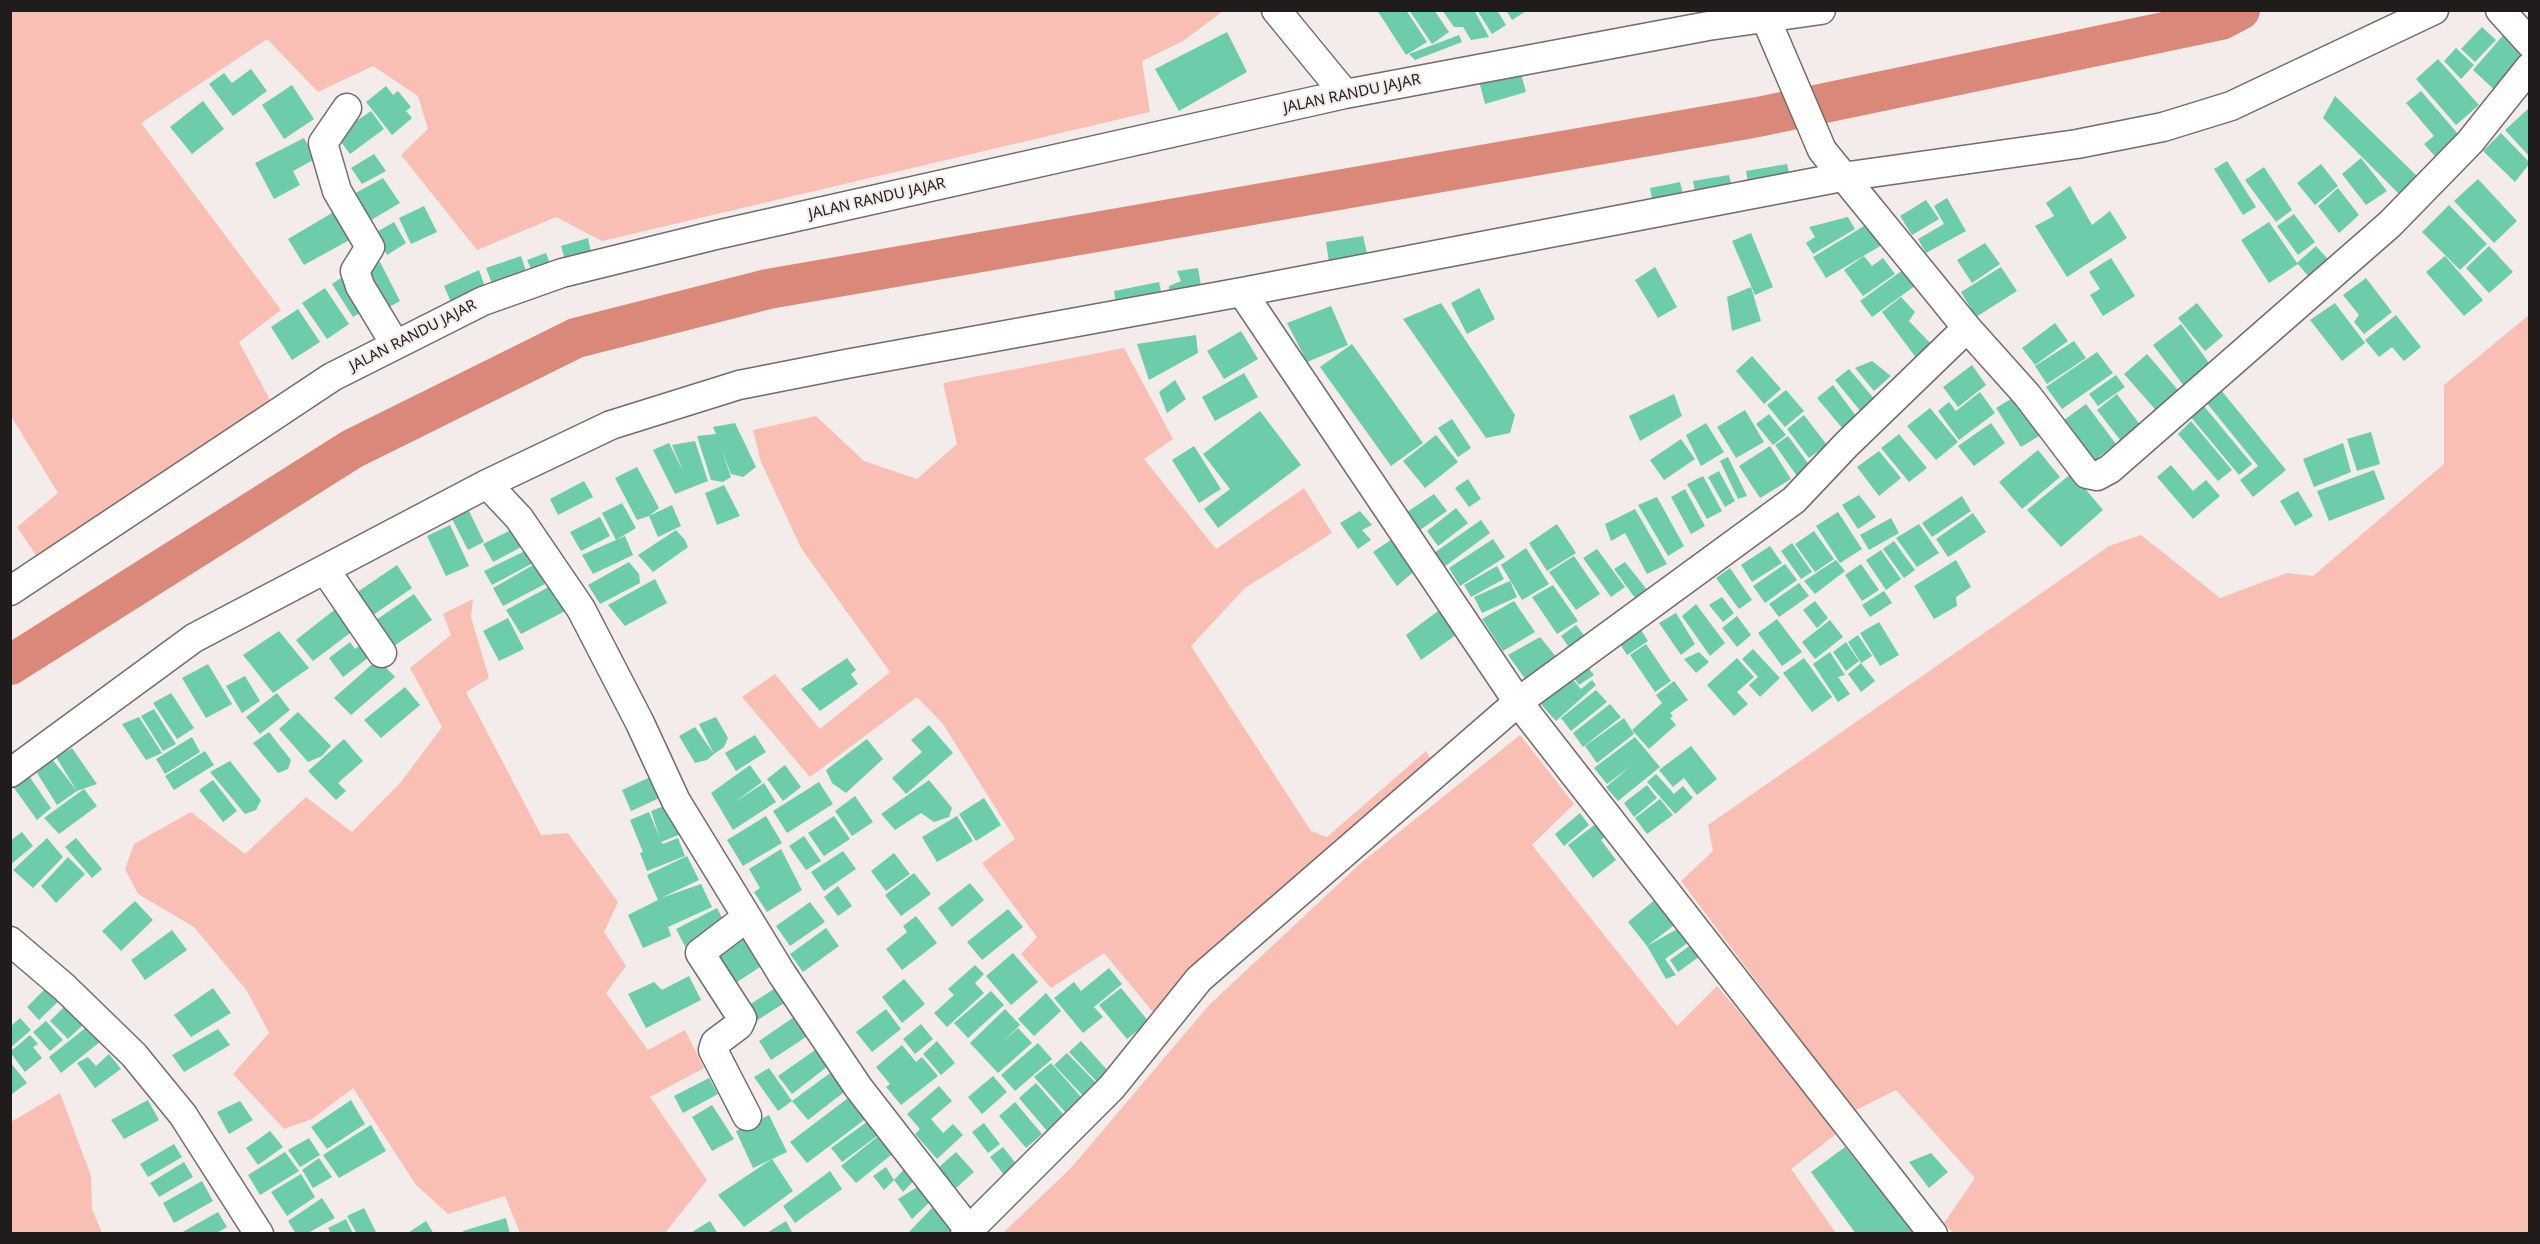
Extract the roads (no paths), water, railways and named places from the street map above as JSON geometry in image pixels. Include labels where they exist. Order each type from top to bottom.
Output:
[{"type":"street","points":[[1276,10],[1345,94]]},
{"type":"street","name":"JALAN RANDU JAJAR","points":[[10,591],[332,377],[388,333],[562,273],[728,232],[1345,94],[1699,18],[1766,19],[1821,10]]},
{"type":"street","points":[[10,773],[194,638],[326,571],[488,484],[611,425],[739,385],[1242,292],[1842,177],[2077,144],[2163,128],[2230,106],[2434,10]]},
{"type":"street","points":[[2500,10],[2529,43]]},
{"type":"street","points":[[1766,19],[1822,150],[1967,328],[2027,394],[2086,474],[2097,476],[2110,469],[2390,224],[2470,142],[2529,67]]},
{"type":"street","points":[[347,108],[323,143],[338,190],[370,247],[355,271],[388,333]]},
{"type":"street","points":[[1242,292],[1518,702],[1933,1233]]},
{"type":"street","points":[[488,484],[519,518],[581,609],[640,723],[676,801],[746,918],[858,1087],[967,1232],[1113,1087],[1199,980],[1518,702],[1794,500],[1847,444],[1967,328]]},
{"type":"street","points":[[326,571],[381,653]]},
{"type":"street","points":[[746,918],[700,953],[742,1018],[739,1026],[715,1043],[713,1050],[747,1116]]},
{"type":"street","points":[[10,941],[64,987],[134,1055],[183,1114],[259,1233]]},
{"type":"waterway","points":[[10,665],[352,449],[576,338],[768,289],[1758,117],[2221,20],[2240,10]]}]
